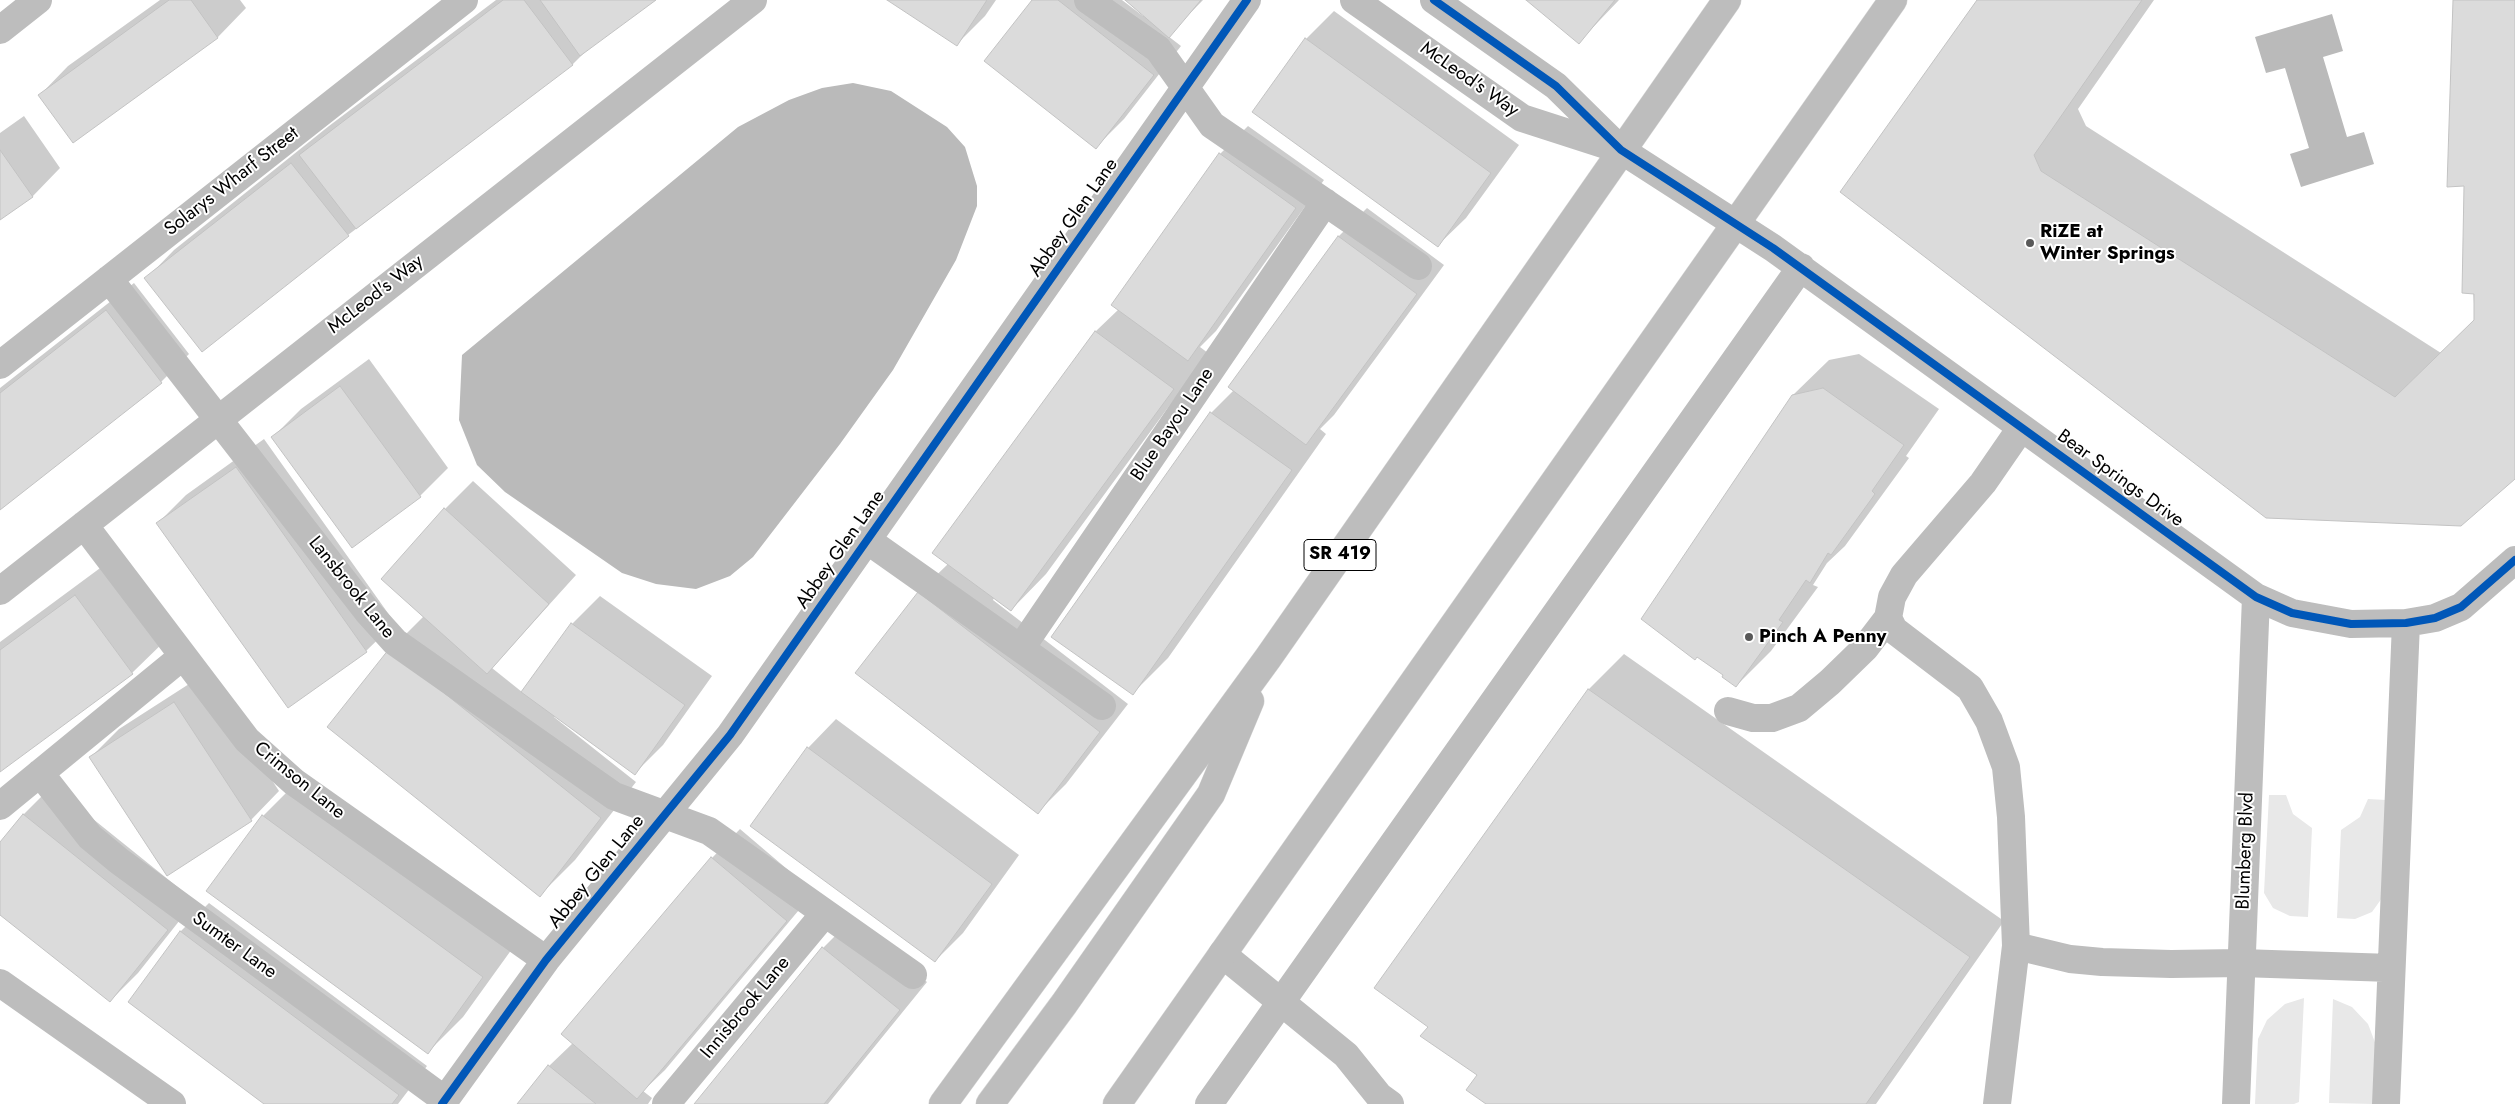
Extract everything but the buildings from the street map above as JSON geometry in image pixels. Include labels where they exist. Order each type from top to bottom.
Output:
[{"type":"street","points":[[0,30],[38,0]]},
{"type":"street","name":"Solarys Wharf Street","points":[[0,365],[464,0]]},
{"type":"street","name":"McLeod's Way","points":[[0,591],[753,0]]},
{"type":"street","points":[[1088,0],[1158,49],[1212,125],[1418,266]]},
{"type":"street","name":"Abbey Glen Lane","points":[[444,1102],[546,960],[730,735],[1247,0]]},
{"type":"street","name":"McLeod's Way","points":[[1354,0],[1522,118],[1621,150]]},
{"type":"street","points":[[1434,0],[1556,86],[1621,150]]},
{"type":"street","name":"SR 419","points":[[943,1104],[1268,658],[1727,0]]},
{"type":"street","points":[[1117,1104],[1894,0]]},
{"type":"street","name":"Bear Springs Drive","points":[[1621,150],[1736,222],[2256,597],[2292,613],[2351,624],[2406,623],[2435,618],[2461,607],[2515,560]]},
{"type":"street","name":"Blue Bayou Lane","points":[[1021,648],[1325,202]]},
{"type":"street","points":[[1209,1104],[1801,268]]},
{"type":"street","name":"Lansbrook Lane","points":[[109,279],[367,611],[395,642],[614,796],[665,815]]},
{"type":"street","points":[[1728,712],[1752,718],[1772,718],[1799,708],[1830,682],[1865,648],[1888,618],[1892,596],[1904,575],[1983,483],[2021,428]]},
{"type":"street","name":"Crimson Lane","points":[[84,525],[247,740],[294,782],[546,960]]},
{"type":"street","points":[[867,540],[1102,706]]},
{"type":"street","name":"Blumberg Blvd","points":[[2236,1104],[2256,597]]},
{"type":"street","points":[[1888,618],[1894,630],[1970,688],[1990,721],[2006,767],[2011,817],[2016,946],[1997,1104]]},
{"type":"street","points":[[2386,1104],[2406,623]]},
{"type":"street","points":[[0,806],[184,656]]},
{"type":"street","points":[[990,1104],[1064,1004],[1211,794],[1268,658]]},
{"type":"street","name":"Sumter Lane","points":[[40,773],[90,837],[119,862],[444,1102]]},
{"type":"street","points":[[665,815],[709,831],[913,975]]},
{"type":"street","name":"Innisbrook Lane","points":[[666,1104],[825,913]]},
{"type":"street","points":[[2016,946],[2070,959],[2102,962],[2242,963],[2391,968]]},
{"type":"street","points":[[1222,954],[1346,1054],[1379,1096],[1390,1104]]},
{"type":"street","points":[[0,983],[172,1104]]},
{"type":"shaded area","points":[[2332,14],[2343,51],[2323,57],[2347,137],[2364,132],[2374,164],[2301,187],[2290,154],[2309,148],[2285,68],[2266,73],[2255,37]]},
{"type":"shaded area","points":[[853,83],[891,91],[947,127],[965,147],[977,186],[977,206],[956,260],[893,370],[840,444],[753,557],[730,576],[696,589],[656,584],[622,573],[505,492],[477,465],[459,420],[462,355],[738,127],[789,100],[822,88]]},
{"type":"shaded area","points":[[2269,795],[2286,795],[2293,814],[2312,828],[2308,917],[2290,916],[2273,908],[2264,893]]},
{"type":"shaded area","points":[[2368,799],[2386,800],[2382,898],[2372,912],[2355,919],[2337,918],[2341,830],[2360,817]]},
{"type":"shaded area","points":[[2304,998],[2299,1102],[2294,1104],[2255,1104],[2258,1039],[2267,1020],[2285,1004]]},
{"type":"shaded area","points":[[2333,999],[2352,1007],[2368,1024],[2376,1045],[2373,1104],[2329,1103]]},
{"type":"cycle path","points":[[442,1104],[546,960],[730,735],[1247,0]]},
{"type":"cycle path","points":[[1434,0],[1556,86],[1621,150],[1773,248],[2256,597],[2292,613],[2351,624],[2406,623],[2435,618],[2461,607],[2515,560]]},
{"type":"place","name":"RiZE at Winter Springs","points":[[2030,243]]},
{"type":"place","name":"Pinch A Penny","points":[[1749,637]]}]
